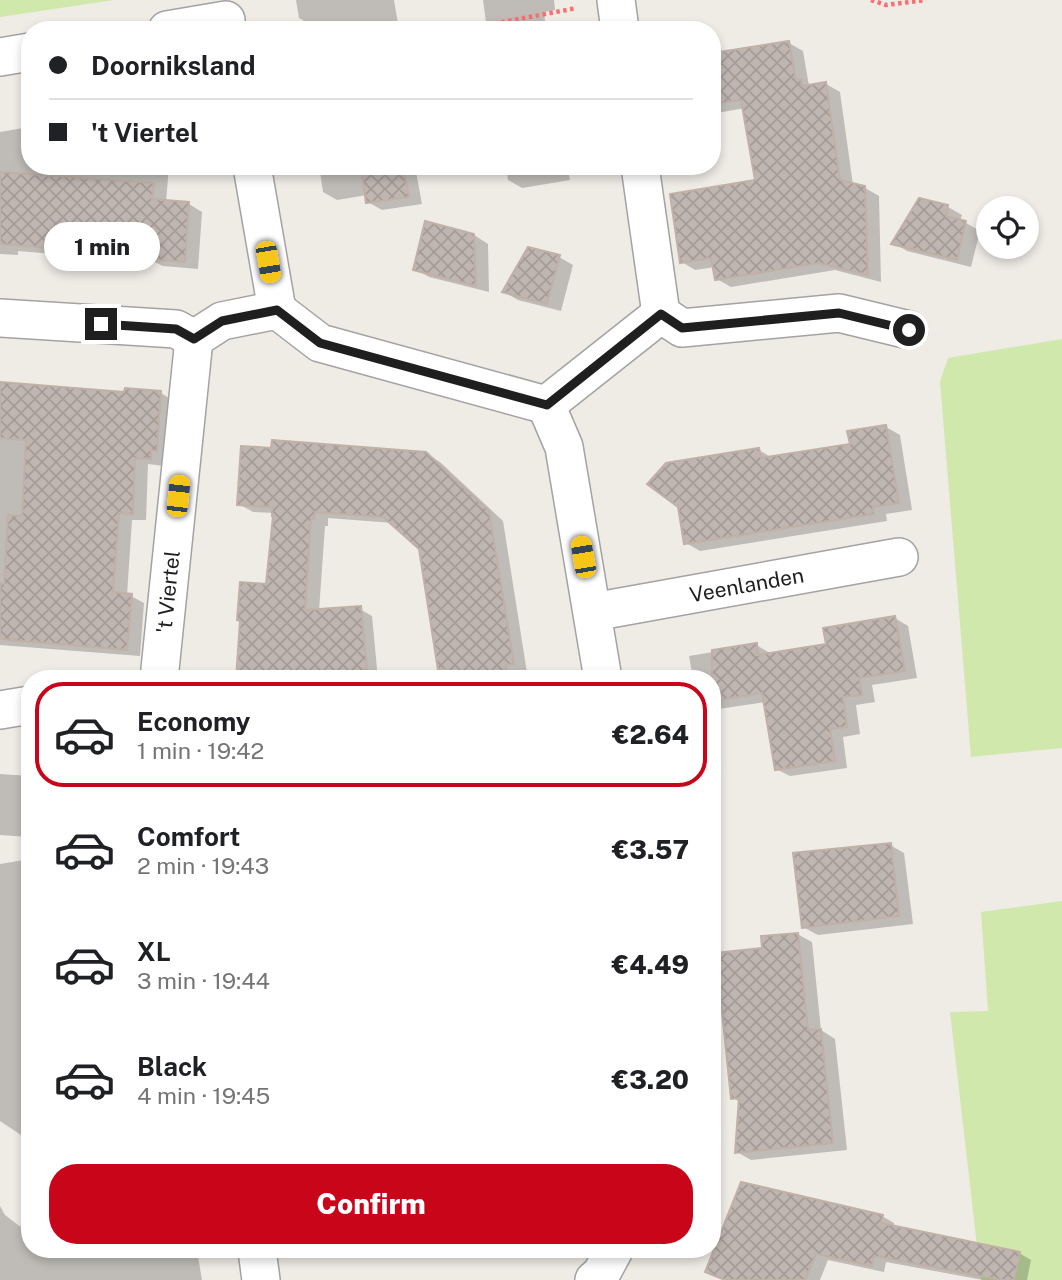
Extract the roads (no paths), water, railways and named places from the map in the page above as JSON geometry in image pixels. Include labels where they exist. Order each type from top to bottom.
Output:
[{"type":"street","points":[[207,21],[225,17]]},
{"type":"street","points":[[0,57],[21,54]]},
{"type":"street","points":[[254,175],[277,310],[320,343],[547,405]]},
{"type":"street","points":[[641,175],[661,314],[682,328],[839,313],[909,330]]},
{"type":"street","points":[[0,318],[176,329],[194,339],[222,321],[277,310]]},
{"type":"street","points":[[547,405],[661,314]]},
{"type":"street","name":"'t Viertel","points":[[160,670],[194,339]]},
{"type":"street","points":[[547,405],[564,447],[602,670]]},
{"type":"street","name":"Veenlanden","points":[[593,612],[899,557]]},
{"type":"street","points":[[0,710],[21,706]]},
{"type":"street","points":[[258,1258],[261,1280]]},
{"type":"street","points":[[594,1280],[601,1274],[610,1258]]}]
